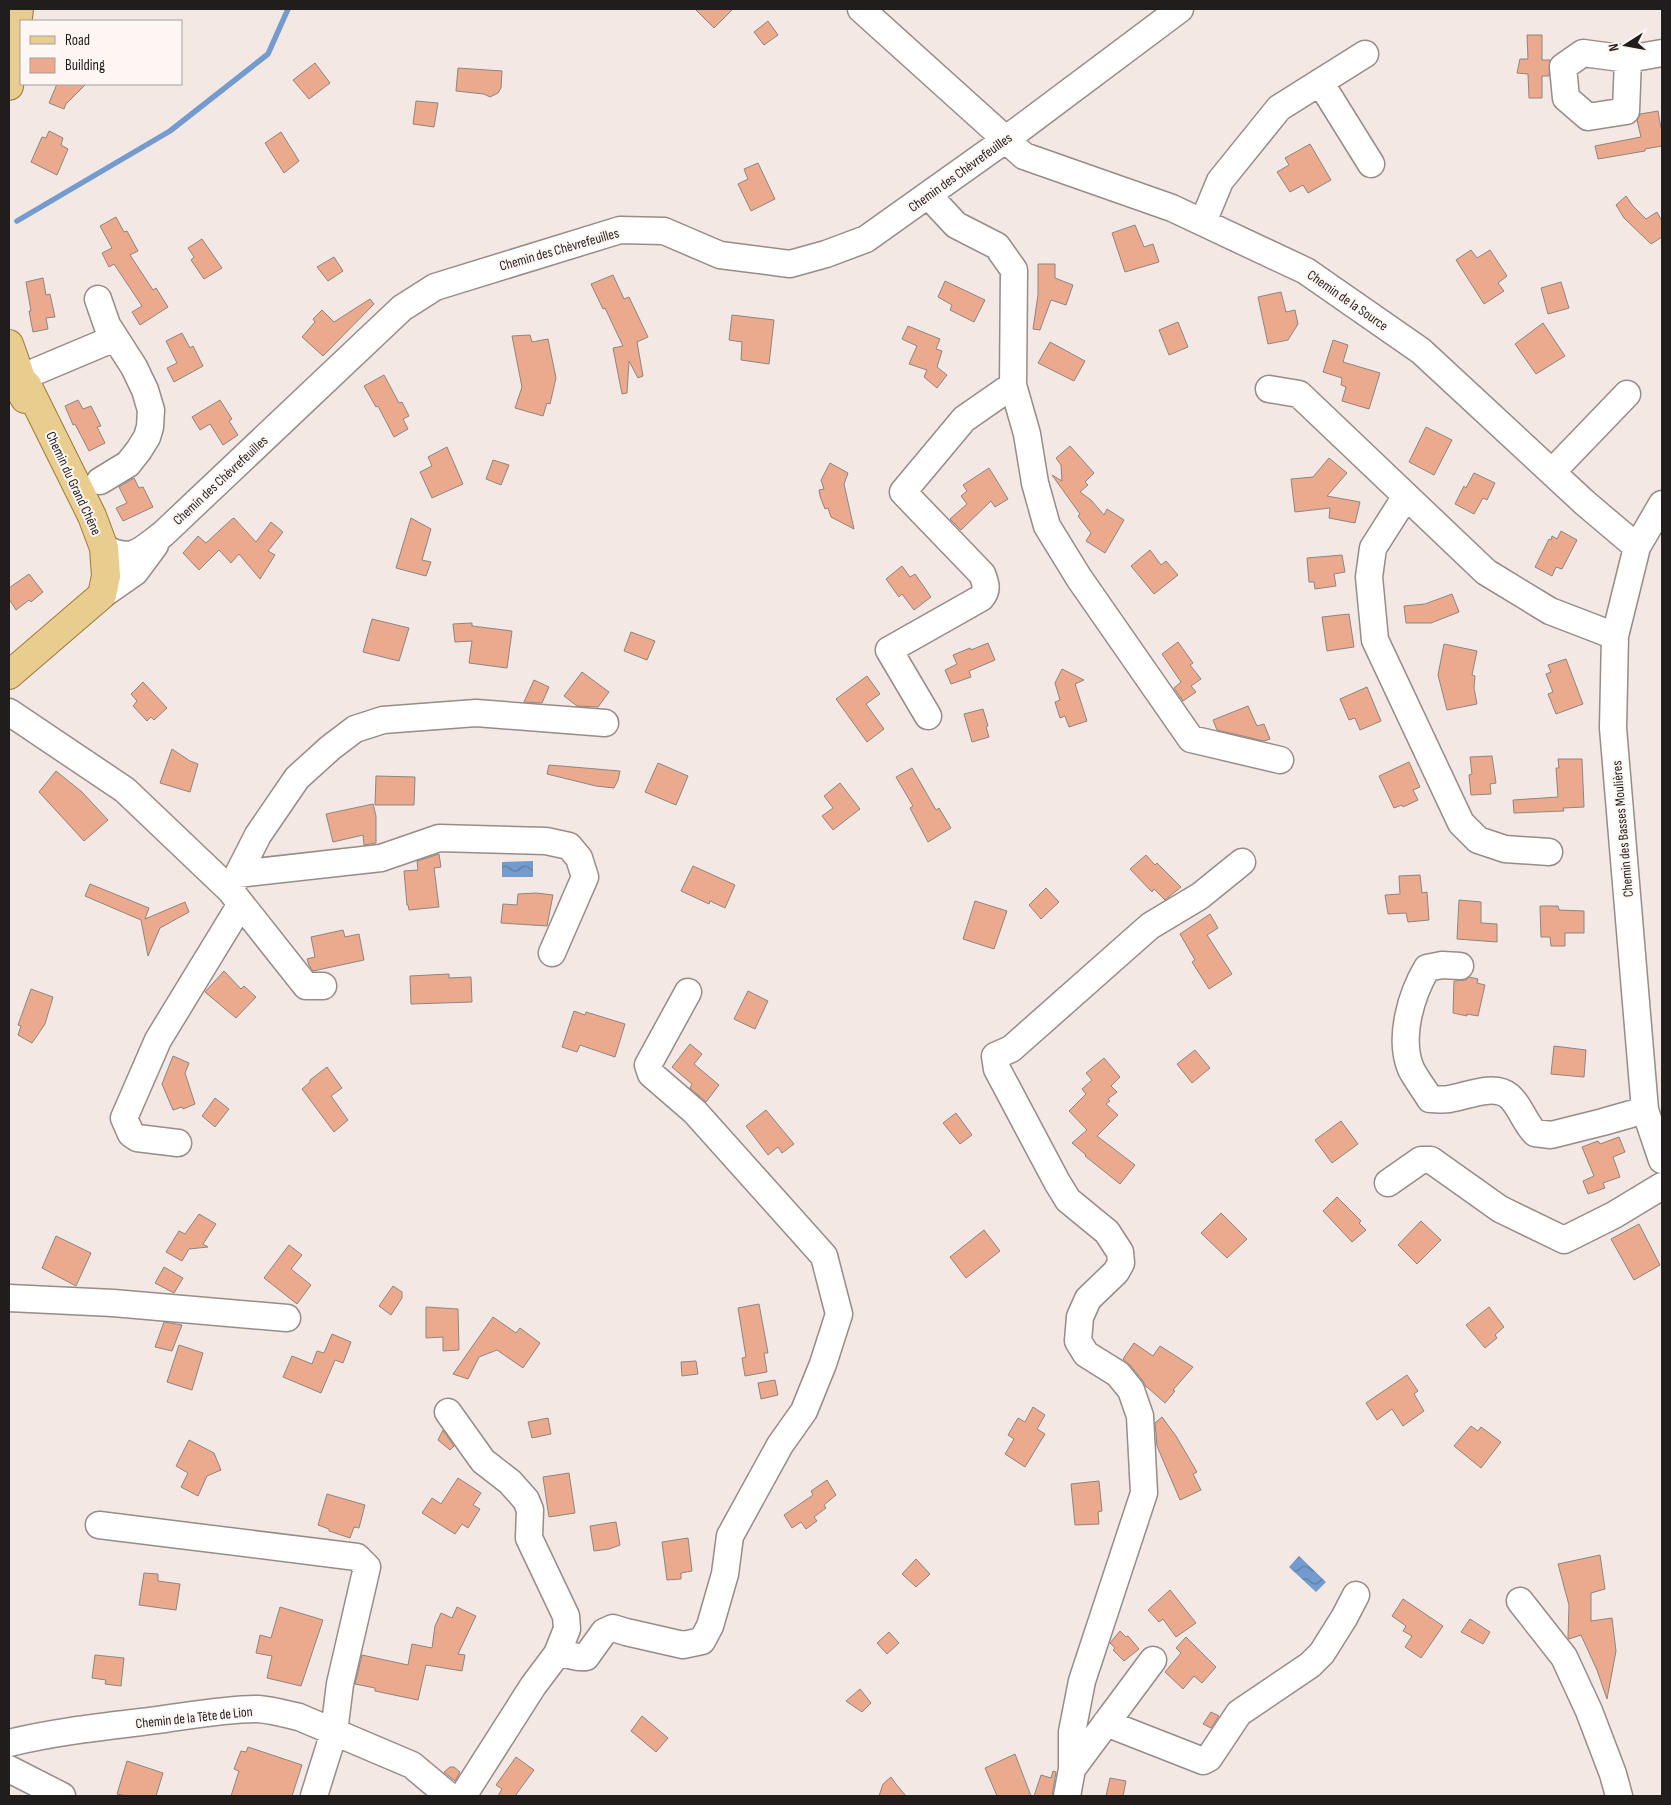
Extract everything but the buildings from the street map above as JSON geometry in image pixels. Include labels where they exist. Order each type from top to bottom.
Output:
[{"type":"main road","points":[[9,86],[19,9]]},
{"type":"main road","name":"Chemin du Grand Chêne","points":[[10,348],[21,379],[22,394],[80,517],[89,549],[89,567],[98,586]]},
{"type":"main road","name":"Chemin du Grand Chêne","points":[[9,675],[72,621],[98,586],[104,548],[92,516],[27,385],[21,379]]},
{"type":"street","name":"Chemin de la Source","points":[[861,9],[1024,156],[1172,208],[1306,271],[1421,351],[1552,472],[1647,540]]},
{"type":"street","name":"Chemin des Chèvrefeuilles","points":[[98,586],[163,534],[402,308],[435,287],[620,230],[664,231],[720,255],[790,264],[826,254],[866,239],[1005,140],[1180,9]]},
{"type":"street","points":[[1628,59],[1662,53]]},
{"type":"street","points":[[1203,222],[1220,181],[1279,108],[1365,54]]},
{"type":"street","points":[[1320,82],[1371,164]]},
{"type":"street","points":[[928,195],[956,225],[997,246],[1014,270],[1013,385],[1027,434],[1035,483],[1047,526],[1079,578],[1191,739],[1280,760]]},
{"type":"street","points":[[98,299],[107,325],[134,366],[145,390],[151,410],[150,427],[147,437],[128,464],[100,480]]},
{"type":"street","points":[[21,379],[115,338]]},
{"type":"street","points":[[928,716],[889,650],[981,598],[986,592],[986,584],[982,574],[903,492],[964,419],[1013,385]]},
{"type":"street","points":[[1269,389],[1299,394],[1486,572],[1550,611],[1615,636]]},
{"type":"street","points":[[1552,472],[1628,394]]},
{"type":"street","points":[[1406,496],[1373,548],[1369,577],[1376,640],[1461,822],[1478,840],[1505,849],[1549,852]]},
{"type":"street","name":"Chemin des Basses Moulières","points":[[1662,504],[1647,540],[1615,636],[1613,728],[1645,1110],[1662,1160]]},
{"type":"street","name":"Chemin des Chèvrefeuilles","points":[[98,586],[135,572],[163,534]]},
{"type":"street","points":[[104,548],[118,556],[135,555]]},
{"type":"street","points":[[9,712],[125,790],[236,889],[306,986],[324,986]]},
{"type":"street","points":[[178,1143],[137,1138],[131,1134],[124,1118],[158,1040],[236,889],[258,835],[297,778],[354,729],[383,720],[476,713],[605,723]]},
{"type":"street","points":[[236,889],[381,858],[439,838],[546,841],[569,846],[579,858],[585,877],[552,953]]},
{"type":"street","points":[[1067,1796],[1072,1769],[1072,1732],[1082,1681],[1144,1492],[1140,1416],[1130,1390],[1118,1374],[1086,1354],[1078,1341],[1080,1317],[1088,1299],[1116,1272],[1121,1263],[1120,1252],[1107,1232],[1068,1200],[997,1069],[995,1056],[1011,1049],[1150,926],[1200,896],[1242,862]]},
{"type":"street","points":[[1460,966],[1442,965],[1427,968],[1416,987],[1408,1014],[1406,1047],[1411,1069],[1430,1099],[1449,1099],[1478,1091],[1507,1094],[1516,1103],[1526,1124],[1535,1134],[1551,1135],[1645,1110]]},
{"type":"street","points":[[557,1654],[563,1653],[579,1658],[586,1657],[604,1632],[613,1628],[683,1645],[702,1641],[710,1626],[725,1574],[730,1536],[780,1445],[804,1412],[823,1364],[839,1314],[824,1256],[695,1112],[651,1074],[648,1065],[688,992]]},
{"type":"street","points":[[1388,1183],[1421,1160],[1431,1160],[1500,1210],[1564,1240],[1614,1215],[1662,1186]]},
{"type":"street","points":[[9,1298],[113,1303],[287,1318]]},
{"type":"street","points":[[448,1412],[483,1461],[510,1482],[526,1500],[530,1510],[529,1538],[566,1616],[566,1629],[557,1654],[533,1686],[463,1796]]},
{"type":"street","points":[[99,1525],[356,1557],[366,1567],[340,1684],[334,1732],[314,1796]]},
{"type":"street","points":[[1106,1723],[1203,1761],[1209,1758],[1239,1713],[1310,1664],[1322,1653],[1356,1595]]},
{"type":"street","points":[[1520,1600],[1564,1657],[1589,1712],[1613,1774],[1619,1796]]},
{"type":"street","points":[[1072,1769],[1153,1660]]},
{"type":"street","name":"Chemin de la Tête de Lion","points":[[9,1743],[97,1727],[198,1714],[259,1710],[282,1712],[299,1717],[412,1765],[449,1796]]},
{"type":"street","points":[[9,1769],[62,1796]]},
{"type":"water","points":[[533,861],[533,877],[502,877],[502,862]]},
{"type":"water","points":[[1299,1556],[1326,1582],[1316,1592],[1289,1567]]},
{"type":"waterway","points":[[17,221],[170,131],[268,54],[288,9]]}]
